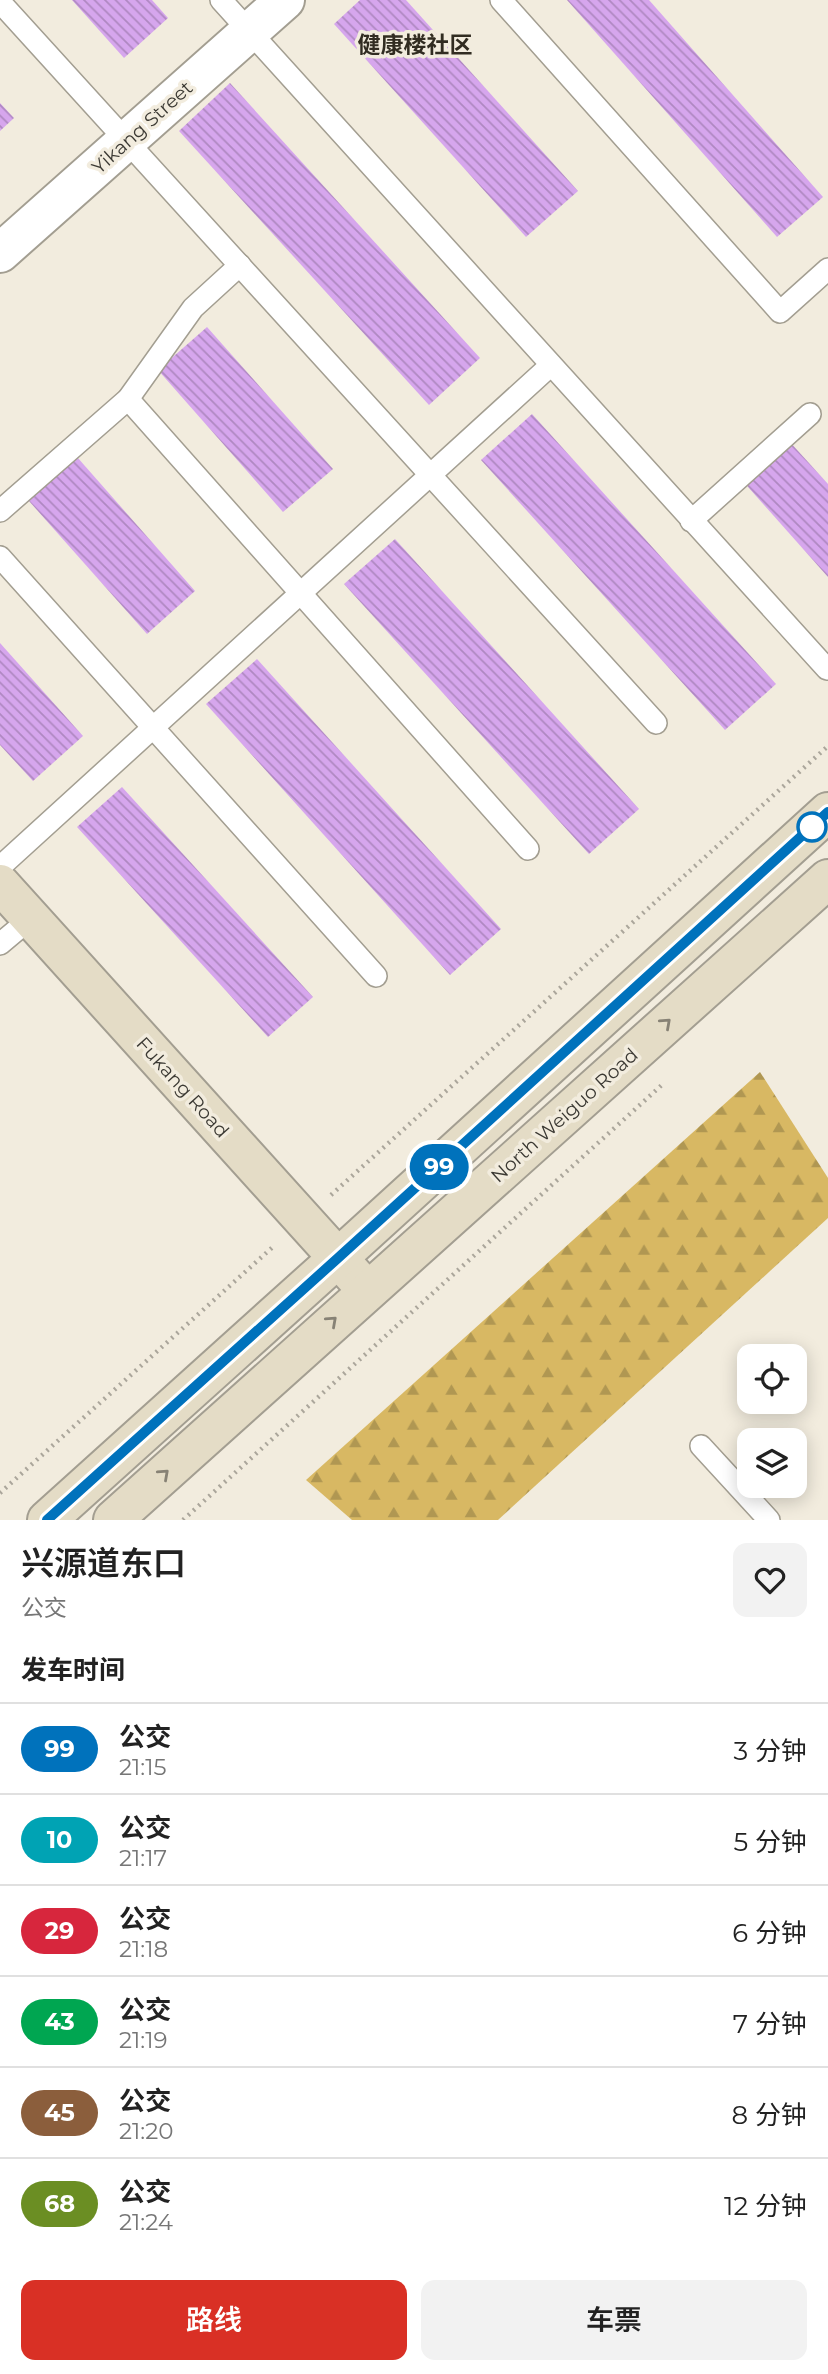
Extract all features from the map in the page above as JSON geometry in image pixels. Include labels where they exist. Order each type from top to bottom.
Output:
[{"type":"main road","points":[[47,1520],[828,812]]},
{"type":"main road","name":"Fukang Road","points":[[0,884],[367,1290]]},
{"type":"main road","name":"North Weiguo Road","points":[[113,1520],[367,1290],[822,895]]},
{"type":"street","name":"Yikang Street","points":[[0,253],[285,0]]},
{"type":"lane","points":[[221,0],[827,669]]},
{"type":"lane","points":[[501,0],[780,312],[828,269]]},
{"type":"lane","points":[[0,2],[656,723]]},
{"type":"lane","points":[[0,511],[128,399],[193,308],[240,265]]},
{"type":"lane","points":[[0,867],[551,365]]},
{"type":"lane","points":[[128,399],[528,849]]},
{"type":"lane","points":[[691,521],[810,414]]},
{"type":"lane","points":[[0,556],[376,976]]},
{"type":"lane","points":[[0,944],[30,918]]},
{"type":"lane","points":[[701,1446],[769,1520]]},
{"type":"path","points":[[0,1493],[828,746]]},
{"type":"path","points":[[183,1520],[673,1075]]},
{"type":"green space","points":[[760,1072],[828,1178],[828,1218],[498,1520],[352,1520],[306,1480]]},
{"type":"building","points":[[72,0],[152,0],[168,18],[124,58]]},
{"type":"building","points":[[360,0],[406,0],[578,191],[526,237],[334,24]]},
{"type":"building","points":[[567,0],[649,0],[823,197],[777,237]]},
{"type":"building","points":[[230,83],[480,358],[429,405],[179,131]]},
{"type":"building","points":[[0,103],[14,118],[0,131]]},
{"type":"building","points":[[207,327],[333,469],[283,512],[158,370]]},
{"type":"building","points":[[532,414],[776,684],[725,730],[481,460]]},
{"type":"building","points":[[779,430],[828,484],[828,577],[733,470]]},
{"type":"building","points":[[70,449],[195,591],[147,634],[21,492]]},
{"type":"building","points":[[395,539],[639,809],[589,854],[344,584]]},
{"type":"building","points":[[0,643],[83,736],[33,781],[0,745]]},
{"type":"building","points":[[257,659],[501,929],[450,975],[206,704]]},
{"type":"building","points":[[122,787],[313,997],[268,1037],[77,827]]},
{"type":"bus line","name":"99","points":[[47,1520],[828,812]]},
{"type":"district","name":"健康楼社区","points":[[415,45]]}]
